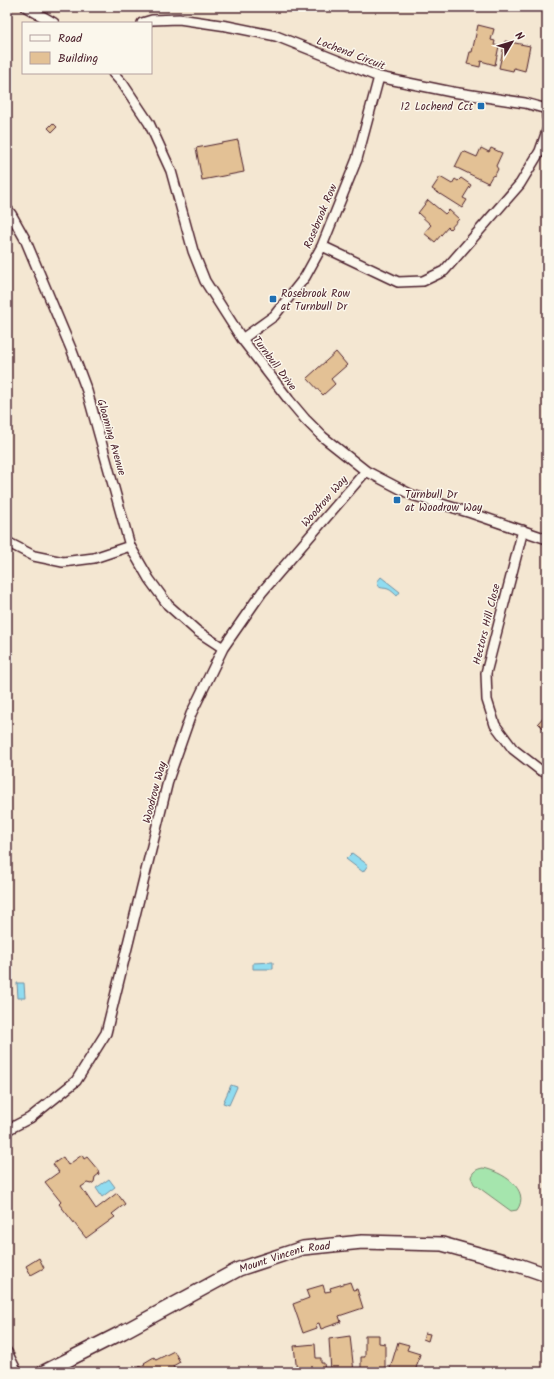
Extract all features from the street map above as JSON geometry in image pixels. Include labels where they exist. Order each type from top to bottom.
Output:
[{"type":"main road","name":"Mount Vincent Road","points":[[44,1372],[123,1332],[239,1269],[303,1248],[362,1242],[442,1244],[518,1264],[547,1275]]},
{"type":"street","points":[[26,7],[52,22]]},
{"type":"street","name":"Lochend Circuit","points":[[145,22],[152,20],[179,19],[227,26],[276,36],[379,77],[452,92],[525,103],[546,109],[547,117]]},
{"type":"street","name":"Turnbull Drive","points":[[114,74],[123,84],[149,123],[170,171],[193,251],[205,281],[242,339],[288,400],[305,419],[323,437],[366,471],[412,495],[547,539]]},
{"type":"street","name":"Rosebrook Row","points":[[242,339],[274,316],[304,277],[322,246],[357,159],[379,77]]},
{"type":"street","points":[[322,246],[398,282],[423,281],[444,271],[520,184],[540,151],[547,131]]},
{"type":"street","name":"Gloaming Avenue","points":[[7,209],[25,239],[72,351],[87,391],[130,546],[149,579],[168,605],[197,631],[223,648]]},
{"type":"street","name":"Woodrow Way","points":[[7,1130],[30,1118],[76,1081],[106,1033],[170,776],[191,714],[223,648],[262,592],[366,471]]},
{"type":"street","name":"Hectors Hill Close","points":[[522,530],[486,673],[487,700],[495,725],[512,750],[540,770],[547,773]]},
{"type":"street","points":[[7,542],[34,556],[63,562],[94,558],[130,546]]},
{"type":"street","points":[[7,1352],[17,1372]]},
{"type":"green space","points":[[483,1168],[505,1177],[517,1188],[521,1202],[517,1210],[511,1211],[474,1184],[471,1177],[473,1173]]},
{"type":"water","points":[[381,577],[400,592],[397,596],[386,588],[381,588],[379,586],[377,582]]},
{"type":"water","points":[[352,853],[368,865],[363,872],[346,859]]},
{"type":"water","points":[[273,962],[273,969],[253,969],[253,963]]},
{"type":"water","points":[[17,983],[24,983],[25,998],[18,998]]},
{"type":"water","points":[[231,1085],[237,1087],[229,1105],[223,1103]]},
{"type":"water","points":[[109,1179],[115,1187],[102,1197],[96,1188]]},
{"type":"building","points":[[478,25],[494,29],[491,40],[495,41],[494,45],[499,46],[495,65],[481,61],[480,67],[467,64],[470,52],[472,52]]},
{"type":"building","points":[[505,41],[530,46],[525,71],[514,68],[513,71],[499,68]]},
{"type":"building","points":[[53,123],[57,127],[52,132],[48,128]]},
{"type":"building","points":[[238,140],[244,172],[202,180],[196,148]]},
{"type":"building","points":[[481,148],[489,152],[491,148],[502,153],[496,166],[498,169],[488,183],[455,167],[463,151],[477,157]]},
{"type":"building","points":[[440,177],[452,184],[455,179],[458,181],[461,178],[471,185],[463,198],[467,200],[462,208],[432,189]]},
{"type":"building","points":[[428,200],[445,214],[449,210],[459,219],[450,229],[448,227],[435,242],[424,233],[431,225],[418,213]]},
{"type":"building","points":[[336,352],[347,365],[331,379],[335,384],[323,395],[307,378]]},
{"type":"building","points":[[546,714],[547,715],[547,732],[538,723]]},
{"type":"building","points":[[82,1155],[84,1159],[87,1157],[98,1170],[99,1174],[95,1177],[94,1182],[91,1184],[87,1183],[81,1187],[96,1209],[117,1193],[125,1204],[112,1214],[115,1217],[86,1238],[59,1204],[61,1202],[45,1182],[59,1172],[53,1164],[63,1157],[68,1165]]},
{"type":"building","points":[[39,1258],[44,1268],[31,1275],[26,1266]]},
{"type":"building","points":[[350,1282],[353,1290],[357,1289],[363,1308],[339,1316],[341,1322],[321,1329],[319,1323],[316,1324],[317,1328],[303,1333],[293,1304],[309,1298],[306,1290],[323,1285],[325,1292],[331,1291],[330,1288]]},
{"type":"building","points":[[425,1333],[430,1334],[428,1341],[423,1339]]},
{"type":"building","points":[[365,1335],[379,1335],[379,1343],[385,1344],[385,1372],[361,1372],[361,1357],[365,1357]]},
{"type":"building","points":[[350,1336],[354,1372],[331,1372],[329,1339]]},
{"type":"building","points":[[398,1342],[409,1345],[407,1350],[420,1354],[415,1372],[389,1372]]},
{"type":"building","points":[[315,1344],[316,1358],[321,1358],[321,1363],[324,1363],[325,1372],[297,1372],[294,1346]]},
{"type":"building","points":[[174,1351],[180,1362],[173,1366],[176,1372],[142,1372],[139,1367],[154,1357],[156,1360]]},
{"type":"building","points":[[120,1367],[123,1371],[115,1372],[114,1370]]},
{"type":"place","name":"12 Lochend Cct","points":[[481,106]]},
{"type":"place","name":"Rosebrook Row at Turnbull Dr","points":[[273,299]]},
{"type":"place","name":"Turnbull Dr at Woodrow Way","points":[[397,500]]}]
